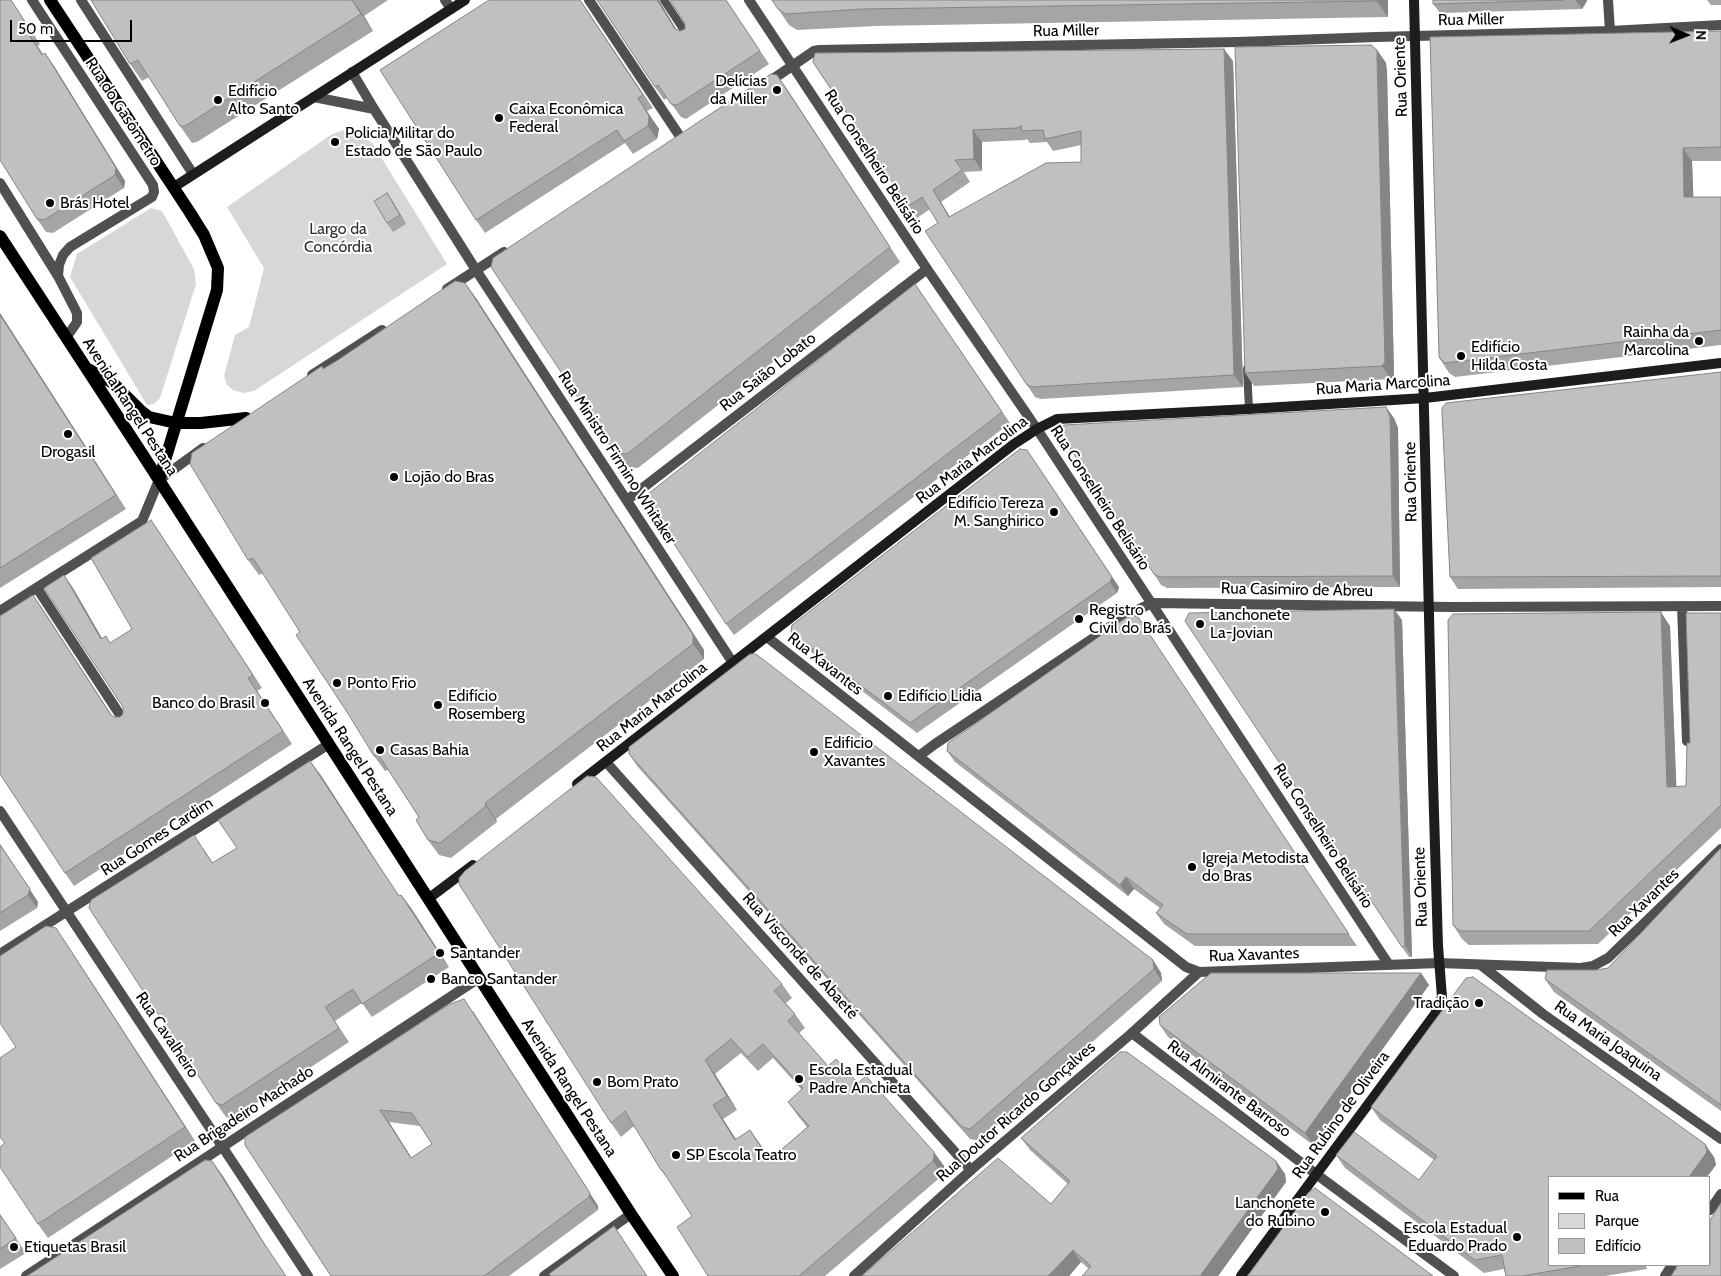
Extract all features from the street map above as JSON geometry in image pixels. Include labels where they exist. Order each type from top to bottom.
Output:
[{"type":"main road","points":[[50,0],[159,163],[204,236],[215,258],[218,276],[217,290],[159,480]]},
{"type":"main road","points":[[174,187],[465,0]]},
{"type":"main road","name":"Rua Oriente","points":[[1414,0],[1425,398],[1428,607],[1439,964]]},
{"type":"main road","name":"Avenida Rangel Pestana","points":[[0,236],[631,1214],[673,1276]]},
{"type":"main road","name":"Rua Maria Marcolina","points":[[567,792],[992,461],[1037,429],[1058,419],[1249,410],[1425,398],[1721,363]]},
{"type":"main road","points":[[86,367],[113,383],[149,417],[176,423],[201,423],[250,416]]},
{"type":"main road","points":[[428,899],[485,856]]},
{"type":"main road","name":"Rua Rubino de Oliveira","points":[[1241,1276],[1435,1014],[1442,997],[1439,964]]},
{"type":"street","name":"Rua do Gasômetro","points":[[32,0],[153,185],[154,192],[152,197],[70,248],[63,255],[59,265],[58,276]]},
{"type":"street","name":"Rua do Gasômetro","points":[[81,0],[193,174]]},
{"type":"street","points":[[445,0],[451,9]]},
{"type":"street","points":[[589,0],[681,138]]},
{"type":"street","name":"Rua Conselheiro Belisário","points":[[749,0],[927,269],[1037,429],[1389,965]]},
{"type":"street","points":[[1608,0],[1610,31]]},
{"type":"street","name":"Rua Miller","points":[[762,86],[814,51],[819,50],[1238,46],[1415,36],[1610,31],[1721,25]]},
{"type":"street","points":[[352,72],[476,270]]},
{"type":"street","points":[[314,97],[374,109]]},
{"type":"street","points":[[0,183],[58,276],[78,312],[77,322],[66,338]]},
{"type":"street","points":[[437,295],[511,247]]},
{"type":"street","name":"Rua Saião Lobato","points":[[627,500],[927,269]]},
{"type":"street","name":"Rua Ministro Firmino Whitaker","points":[[476,270],[733,664]]},
{"type":"street","points":[[300,383],[388,326]]},
{"type":"street","points":[[231,428],[250,416]]},
{"type":"street","points":[[0,611],[142,521],[159,480],[209,444]]},
{"type":"street","points":[[37,588],[126,724]]},
{"type":"street","name":"Rua Casimiro de Abreu","points":[[919,756],[1131,613],[1152,603],[1428,607],[1721,606]]},
{"type":"street","points":[[1682,606],[1688,741]]},
{"type":"street","name":"Rua Xavantes","points":[[767,637],[1186,967],[1199,972],[1439,964],[1581,968],[1593,966],[1608,958],[1721,849]]},
{"type":"street","name":"Rua Gomes Cardim","points":[[0,954],[329,744]]},
{"type":"street","name":"Rua Visconde de Abaeté","points":[[606,762],[971,1170]]},
{"type":"street","name":"Rua Cavalheiro","points":[[0,811],[308,1276]]},
{"type":"street","name":"Rua Maria Joaquina","points":[[1481,965],[1543,1014],[1721,1139]]},
{"type":"street","name":"Rua Doutor Ricardo Gonçalves","points":[[854,1276],[971,1170],[1199,972]]},
{"type":"street","name":"Rua Brigadeiro Machado","points":[[26,1276],[479,978]]},
{"type":"street","name":"Rua Almirante Barroso","points":[[1132,1032],[1316,1174],[1454,1276]]},
{"type":"street","points":[[1711,1209],[1721,1194]]},
{"type":"street","points":[[544,1276],[631,1214]]},
{"type":"lane","points":[[664,0],[689,39]]},
{"type":"lane","points":[[670,10],[678,5]]},
{"type":"lane","points":[[1247,361],[1249,410]]},
{"type":"green space","name":"Largo da Concórdia","points":[[344,130],[356,131],[373,144],[447,264],[254,391],[243,393],[233,390],[227,385],[224,376],[235,335],[249,327],[264,268],[227,207],[332,134]]},
{"type":"green space","points":[[151,208],[162,211],[194,269],[196,284],[160,398],[154,404],[147,405],[70,277],[77,254]]},
{"type":"building","points":[[0,0],[11,0],[31,31],[28,33],[42,55],[45,53],[116,168],[115,175],[44,220],[37,219],[0,160]]},
{"type":"building","points":[[91,0],[352,0],[361,14],[185,126],[180,126],[138,60],[130,64]]},
{"type":"building","name":"Caixa Econômica Federal","points":[[489,0],[580,0],[643,95],[638,98],[649,116],[648,126],[624,141],[617,130],[476,220],[380,70]]},
{"type":"building","points":[[597,0],[657,0],[675,29],[680,31],[685,29],[685,23],[670,0],[726,0],[760,51],[677,105],[671,104],[658,85],[655,87]]},
{"type":"building","points":[[772,0],[1377,1],[863,9],[786,14],[778,9]]},
{"type":"building","points":[[1433,0],[1563,0],[1433,4]]},
{"type":"building","points":[[1721,31],[1721,147],[1683,148],[1684,197],[1721,197],[1721,330],[1445,363],[1440,359],[1430,37]]},
{"type":"building","points":[[1371,45],[1377,50],[1385,362],[1382,366],[1245,373],[1235,47]]},
{"type":"building","points":[[1224,49],[1234,375],[1032,387],[1027,385],[925,231],[938,223],[922,197],[908,206],[813,62],[815,53]],"holes":[[[1021,126],[1022,131],[1043,130],[1045,139],[1081,131],[1081,162],[1046,163],[949,217],[933,190],[962,170],[955,160],[974,159],[973,130],[1017,128]]]},
{"type":"building","points":[[771,74],[777,75],[890,247],[627,454],[615,453],[491,267],[493,258]]},
{"type":"building","points":[[387,193],[400,215],[387,223],[374,201]]},
{"type":"building","points":[[455,281],[465,283],[693,635],[693,644],[485,803],[486,806],[440,843],[428,840],[416,820],[419,817],[378,754],[374,756],[296,635],[300,632],[253,558],[248,560],[190,464],[192,453],[322,366],[323,369],[338,360]]},
{"type":"building","points":[[915,284],[1002,412],[726,624],[647,502],[648,494]]},
{"type":"building","points":[[0,315],[116,495],[0,568]]},
{"type":"building","points":[[1721,372],[1721,576],[1450,577],[1442,412],[1442,408],[1446,403]]},
{"type":"building","points":[[1386,407],[1390,417],[1393,576],[1160,577],[1154,574],[1059,432],[1064,425]]},
{"type":"building","points":[[1020,449],[1027,450],[1112,577],[1110,582],[910,723],[791,632],[792,625]]},
{"type":"building","points":[[151,520],[253,675],[248,678],[283,731],[65,873],[0,774],[0,616],[33,595],[111,715],[120,717],[123,714],[123,707],[44,588],[64,575],[101,639],[106,636],[110,643],[132,629],[91,558]]},
{"type":"building","points":[[1394,609],[1405,946],[1402,947],[1185,621],[1189,613]]},
{"type":"building","points":[[1661,612],[1667,787],[1686,786],[1687,743],[1690,743],[1686,613],[1721,613],[1721,805],[1589,931],[1460,931],[1453,925],[1448,620],[1453,614]]},
{"type":"building","points":[[1130,615],[1138,617],[1349,934],[1187,934],[1156,913],[1163,905],[1126,877],[1120,885],[947,751],[948,743]]},
{"type":"building","points":[[750,654],[756,654],[1153,960],[1154,969],[970,1129],[962,1127],[629,754],[629,747]]},
{"type":"building","points":[[310,761],[439,953],[362,1004],[353,989],[325,1007],[339,1028],[222,1105],[216,1103],[89,908],[91,900],[194,835],[212,863],[237,848],[218,820]]},
{"type":"building","points":[[587,776],[596,777],[782,984],[774,991],[795,1014],[788,1021],[828,1066],[836,1059],[858,1083],[866,1076],[934,1152],[933,1161],[799,1276],[708,1276],[677,1227],[692,1216],[625,1111],[611,1123],[459,884],[459,878],[465,871]],"holes":[[[731,1039],[748,1057],[763,1044],[803,1088],[788,1102],[809,1126],[769,1160],[750,1130],[735,1140],[713,1105],[727,1096],[705,1060]]]},
{"type":"building","points":[[0,845],[30,889],[28,895],[0,913]]},
{"type":"building","points":[[1720,849],[1721,1105],[1545,979],[1547,970],[1596,970],[1608,968]]},
{"type":"building","points":[[46,926],[56,928],[185,1127],[38,1224],[0,1167],[0,1147],[5,1143],[0,1137],[0,1058],[16,1047],[0,1023],[0,956]]},
{"type":"building","points":[[1211,973],[1421,973],[1305,1133],[1160,1025],[1159,1017]]},
{"type":"building","points":[[1473,977],[1705,1144],[1707,1152],[1690,1176],[1548,1176],[1548,1266],[1580,1266],[1522,1276],[1506,1276],[1502,1255],[1475,1260],[1336,1155],[1354,1132],[1419,1180],[1437,1156],[1371,1107],[1466,978]]},
{"type":"building","points":[[464,999],[590,1193],[589,1197],[484,1276],[331,1276],[245,1145],[245,1137],[450,1004]],"holes":[[[380,1110],[412,1113],[432,1144],[411,1158]]]},
{"type":"building","points":[[1120,1052],[1127,1052],[1276,1161],[1278,1169],[1200,1276],[1082,1276],[1091,1266],[1073,1250],[1048,1276],[862,1276],[998,1158],[1051,1204],[1070,1181],[1021,1138]]},
{"type":"building","points":[[205,1160],[212,1161],[286,1276],[27,1276]]},
{"type":"building","points":[[1315,1188],[1433,1276],[1248,1276],[1308,1193]]},
{"type":"building","points":[[1721,1203],[1721,1276],[1671,1276],[1678,1266],[1711,1266],[1711,1218]]},
{"type":"building","points":[[0,1215],[16,1238],[0,1249]]},
{"type":"building","points":[[614,1226],[647,1276],[551,1276],[549,1274]]},
{"type":"place","name":"Delícias da Miller","points":[[777,90]]},
{"type":"place","name":"Edifício Alto Santo","points":[[218,100]]},
{"type":"place","name":"Caixa Econômica Federal","points":[[499,118]]},
{"type":"place","name":"Policia Militar do Estado de São Paulo","points":[[335,142]]},
{"type":"place","name":"Brás Hotel","points":[[50,203]]},
{"type":"place","name":"Rainha da Marcolina","points":[[1699,341]]},
{"type":"place","name":"Edifício Hilda Costa","points":[[1461,356]]},
{"type":"place","name":"Drogasil","points":[[68,434]]},
{"type":"place","name":"Lojão do Bras","points":[[394,477]]},
{"type":"place","name":"Edifício Tereza M. Sanghirico","points":[[1054,512]]},
{"type":"place","name":"Registro Civil do Brás","points":[[1079,619]]},
{"type":"place","name":"Lanchonete La-Jovian","points":[[1200,624]]},
{"type":"place","name":"Ponto Frio","points":[[337,683]]},
{"type":"place","name":"Edifício Lidia","points":[[888,696]]},
{"type":"place","name":"Banco do Brasil","points":[[265,703]]},
{"type":"place","name":"Edifício Rosemberg","points":[[438,705]]},
{"type":"place","name":"Casas Bahia","points":[[380,750]]},
{"type":"place","name":"Edificio Xavantes","points":[[814,752]]},
{"type":"place","name":"Igreja Metodista do Bras","points":[[1192,867]]},
{"type":"place","name":"Santander","points":[[440,953]]},
{"type":"place","name":"Banco Santander","points":[[431,979]]},
{"type":"place","name":"Tradição","points":[[1479,1003]]},
{"type":"place","name":"Escola Estadual Padre Anchieta","points":[[799,1079]]},
{"type":"place","name":"Bom Prato","points":[[597,1082]]},
{"type":"place","name":"SP Escola Teatro","points":[[676,1155]]},
{"type":"place","name":"Lanchonete do Rubino","points":[[1325,1212]]},
{"type":"place","name":"Escola Estadual Eduardo Prado","points":[[1517,1237]]},
{"type":"place","name":"Etiquetas Brasil","points":[[14,1247]]}]
